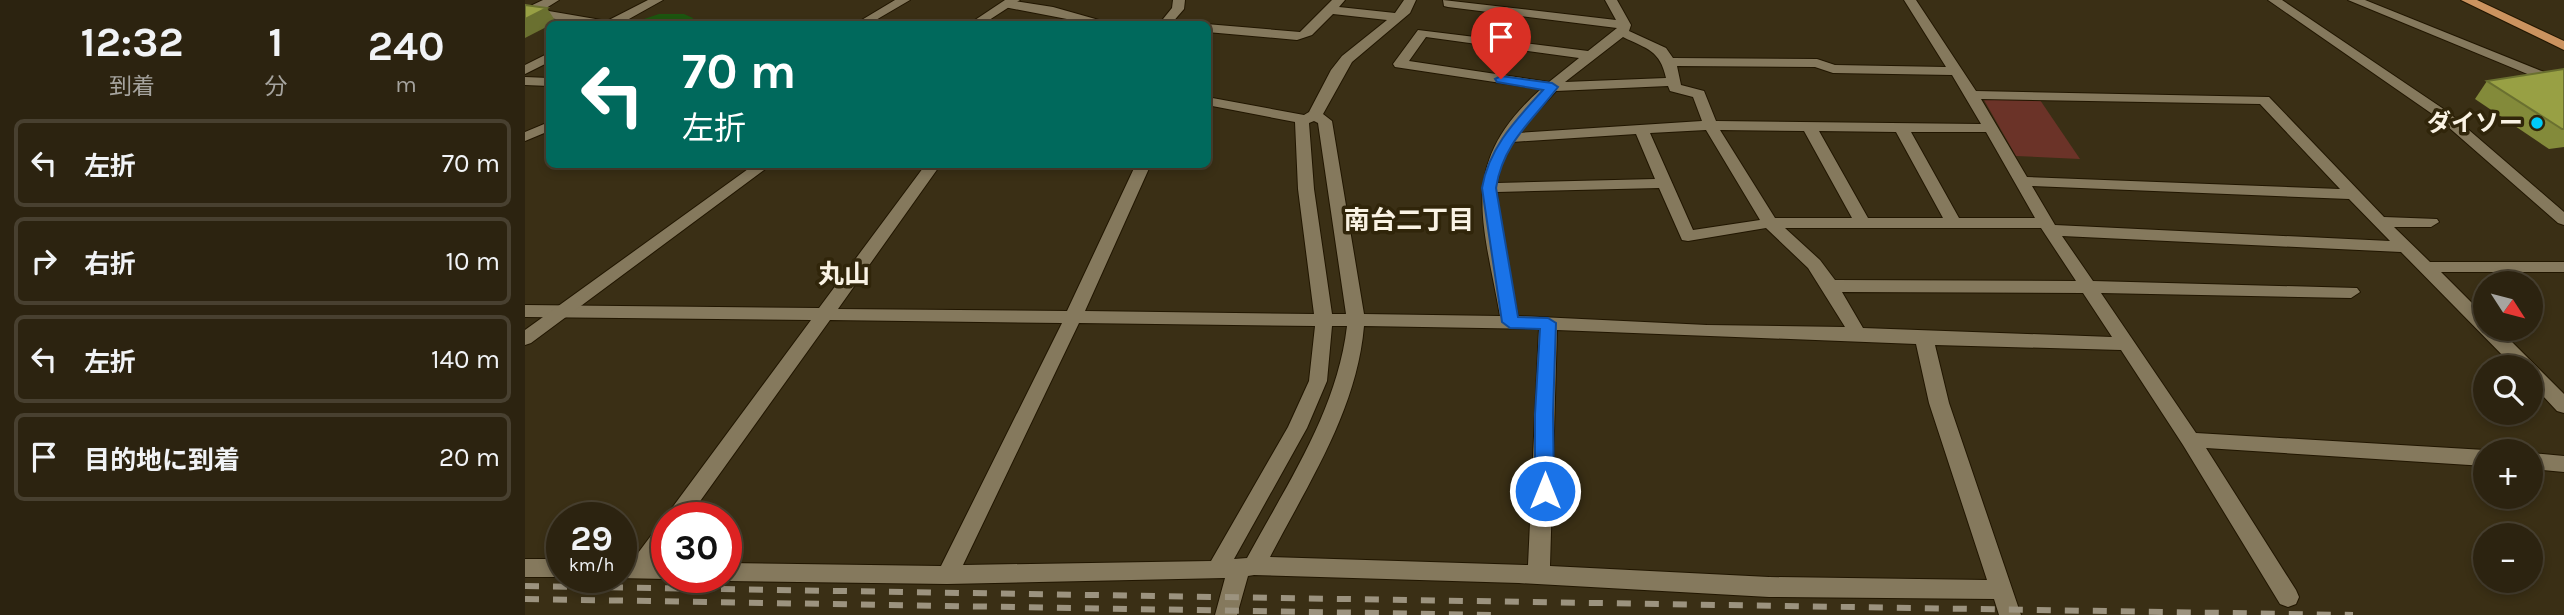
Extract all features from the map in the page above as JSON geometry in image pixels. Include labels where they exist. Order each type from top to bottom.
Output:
[{"type":"main road","points":[[2470,0],[2564,46]]},
{"type":"street","points":[[553,0],[530,11],[586,21]]},
{"type":"street","points":[[617,21],[657,0]]},
{"type":"street","points":[[866,21],[904,0]]},
{"type":"street","points":[[1168,21],[1178,9],[1179,0]]},
{"type":"street","points":[[1211,28],[1249,30],[1293,38],[1304,35],[1339,0]]},
{"type":"street","points":[[1238,567],[1224,556],[1297,428],[1318,381],[1324,321],[1306,189],[1309,117],[1338,70],[1359,47],[1406,10],[1410,0]]},
{"type":"street","points":[[1449,0],[1448,3],[1623,28],[1653,45],[1669,62],[1675,88],[1699,94],[1710,125],[1770,223],[1814,264],[1857,333]]},
{"type":"street","points":[[1611,0],[1623,28]]},
{"type":"street","points":[[1910,0],[1971,95],[2048,226],[2190,440],[2288,597]]},
{"type":"street","points":[[2274,0],[2443,115],[2564,220]]},
{"type":"street","points":[[2354,0],[2564,85]]},
{"type":"street","points":[[980,21],[1011,2],[1091,21]]},
{"type":"street","points":[[1329,10],[1397,17]]},
{"type":"street","points":[[1510,322],[1489,188],[1492,171],[1507,138],[1552,87],[1623,28]]},
{"type":"street","points":[[1590,55],[1423,33],[1400,64],[1552,87],[1672,82]]},
{"type":"street","points":[[525,70],[546,59]]},
{"type":"street","points":[[1669,62],[1817,63],[1833,69],[1955,71]]},
{"type":"street","points":[[525,82],[546,82]]},
{"type":"street","points":[[1971,95],[2264,100],[2473,315]]},
{"type":"street","points":[[1211,102],[1325,121],[1356,321],[1352,361],[1333,416],[1238,567],[1226,615]]},
{"type":"street","points":[[1507,138],[1710,125],[1990,128]]},
{"type":"street","points":[[525,137],[546,127]]},
{"type":"street","points":[[1809,127],[1863,224]]},
{"type":"street","points":[[1641,129],[1688,236],[1770,223],[1954,224],[2048,226],[2404,247]]},
{"type":"street","points":[[1902,129],[1954,224]]},
{"type":"street","points":[[525,339],[760,168]]},
{"type":"street","points":[[688,502],[827,315],[931,168]]},
{"type":"street","points":[[947,575],[1074,316],[1142,168]]},
{"type":"street","points":[[2021,181],[2353,194]]},
{"type":"street","points":[[1489,188],[1664,183]]},
{"type":"street","points":[[2380,222],[2431,222]]},
{"type":"street","points":[[2425,267],[2564,267]]},
{"type":"street","points":[[1830,286],[2351,292]]},
{"type":"street","points":[[525,311],[1510,322],[2126,344]]},
{"type":"street","points":[[1538,575],[1545,502],[1544,414],[1548,323]]},
{"type":"street","points":[[1924,338],[1939,403],[2010,615]]},
{"type":"street","points":[[2499,341],[2514,355]]},
{"type":"street","points":[[2543,384],[2564,406]]},
{"type":"street","points":[[2190,440],[2473,457]]},
{"type":"street","points":[[2543,462],[2564,464]]},
{"type":"street","points":[[637,562],[651,547]]},
{"type":"street","points":[[742,572],[947,575],[1238,567],[1538,575],[1769,587],[2001,590]]},
{"type":"street","points":[[525,568],[546,568]]},
{"type":"shaded area","points":[[659,14],[684,14],[693,18],[692,21],[638,21]]},
{"type":"shaded area","points":[[1984,100],[2040,100],[2080,159],[2016,156]]},
{"type":"building","points":[[525,5],[547,8],[525,19]]},
{"type":"building","points":[[2564,69],[2564,129],[2487,81]]},
{"type":"railway","points":[[525,586],[2353,615]]},
{"type":"railway","points":[[525,599],[1496,615]]},
{"type":"place","name":"ダイソー","points":[[2537,123]]},
{"type":"district","name":"南台二丁目","points":[[1409,220]]},
{"type":"district","name":"丸山","points":[[844,274]]},
{"type":"route","points":[[1501,79],[1552,87],[1507,138],[1492,171],[1489,188],[1496,247],[1510,322],[1548,323],[1544,414],[1545,491]]}]
